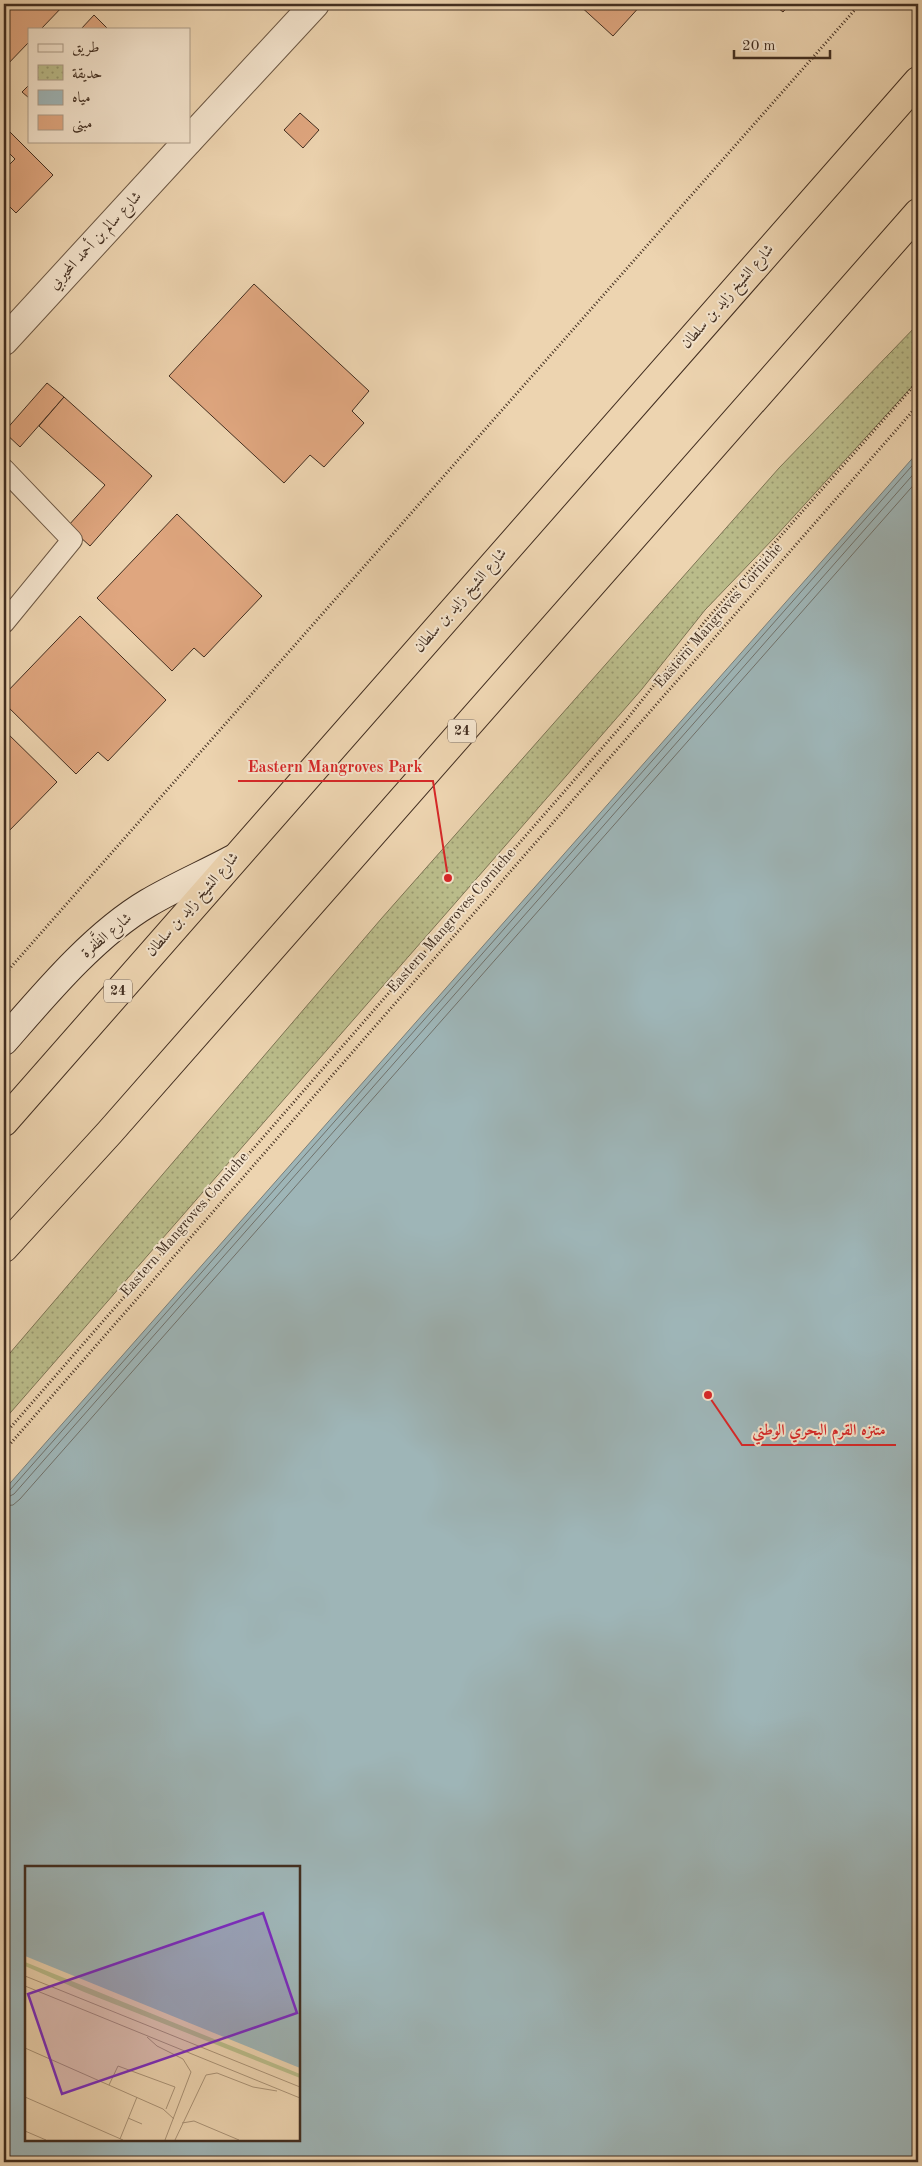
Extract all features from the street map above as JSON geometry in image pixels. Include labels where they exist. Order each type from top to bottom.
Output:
[{"type":"highway","name":"شارع الشيخ زايد بن سلطان","points":[[4,1122],[918,81]]},
{"type":"highway","name":"24","points":[[4,1248],[123,1117],[918,213]]},
{"type":"street","name":"شارع سالم بن أحمد المحيربي","points":[[190,139],[315,4]]},
{"type":"street","name":"شارع سالم بن أحمد المحيربي","points":[[4,341],[187,142]]},
{"type":"street","name":"شارع الظَّفرة","points":[[4,1041],[60,976],[124,920],[147,904],[233,859]]},
{"type":"lane","points":[[4,469],[72,540],[4,623]]},
{"type":"path","points":[[4,975],[860,4]]},
{"type":"path","points":[[4,1435],[616,731],[714,611],[918,381]]},
{"type":"path","name":"Eastern Mangroves Corniche","points":[[4,1451],[918,406]]},
{"type":"green space","points":[[918,324],[918,380],[775,537],[705,610],[642,689],[4,1420],[4,1360],[381,919],[779,468]]},
{"type":"water","points":[[918,452],[918,2162],[4,2162],[4,1490]]},
{"type":"building","points":[[4,4],[65,4],[42,28],[28,28],[28,43],[4,68]]},
{"type":"building","points":[[578,4],[642,4],[613,36]]},
{"type":"building","points":[[773,4],[790,4],[783,12]]},
{"type":"building","points":[[94,15],[107,28],[82,28]]},
{"type":"building","points":[[28,86],[28,97],[22,92]]},
{"type":"building","points":[[300,113],[319,130],[303,148],[284,130]]},
{"type":"building","points":[[10,132],[53,175],[16,213],[4,201],[4,170],[15,159],[4,148],[4,138]]},
{"type":"building","points":[[254,284],[369,391],[352,411],[364,423],[324,467],[310,455],[284,483],[169,376]]},
{"type":"building","points":[[47,383],[64,397],[20,447],[4,432]]},
{"type":"building","points":[[64,397],[152,476],[90,546],[68,526],[105,485],[39,426]]},
{"type":"building","points":[[177,514],[262,596],[204,657],[194,648],[172,671],[97,598]]},
{"type":"building","points":[[80,616],[166,700],[108,761],[98,752],[76,774],[4,703],[4,695]]},
{"type":"building","points":[[4,730],[57,782],[4,836]]},
{"type":"place","name":"Eastern Mangroves Park","points":[[448,878]]},
{"type":"place","name":"متنزه القرم البحري الوطني","points":[[708,1395]]}]
